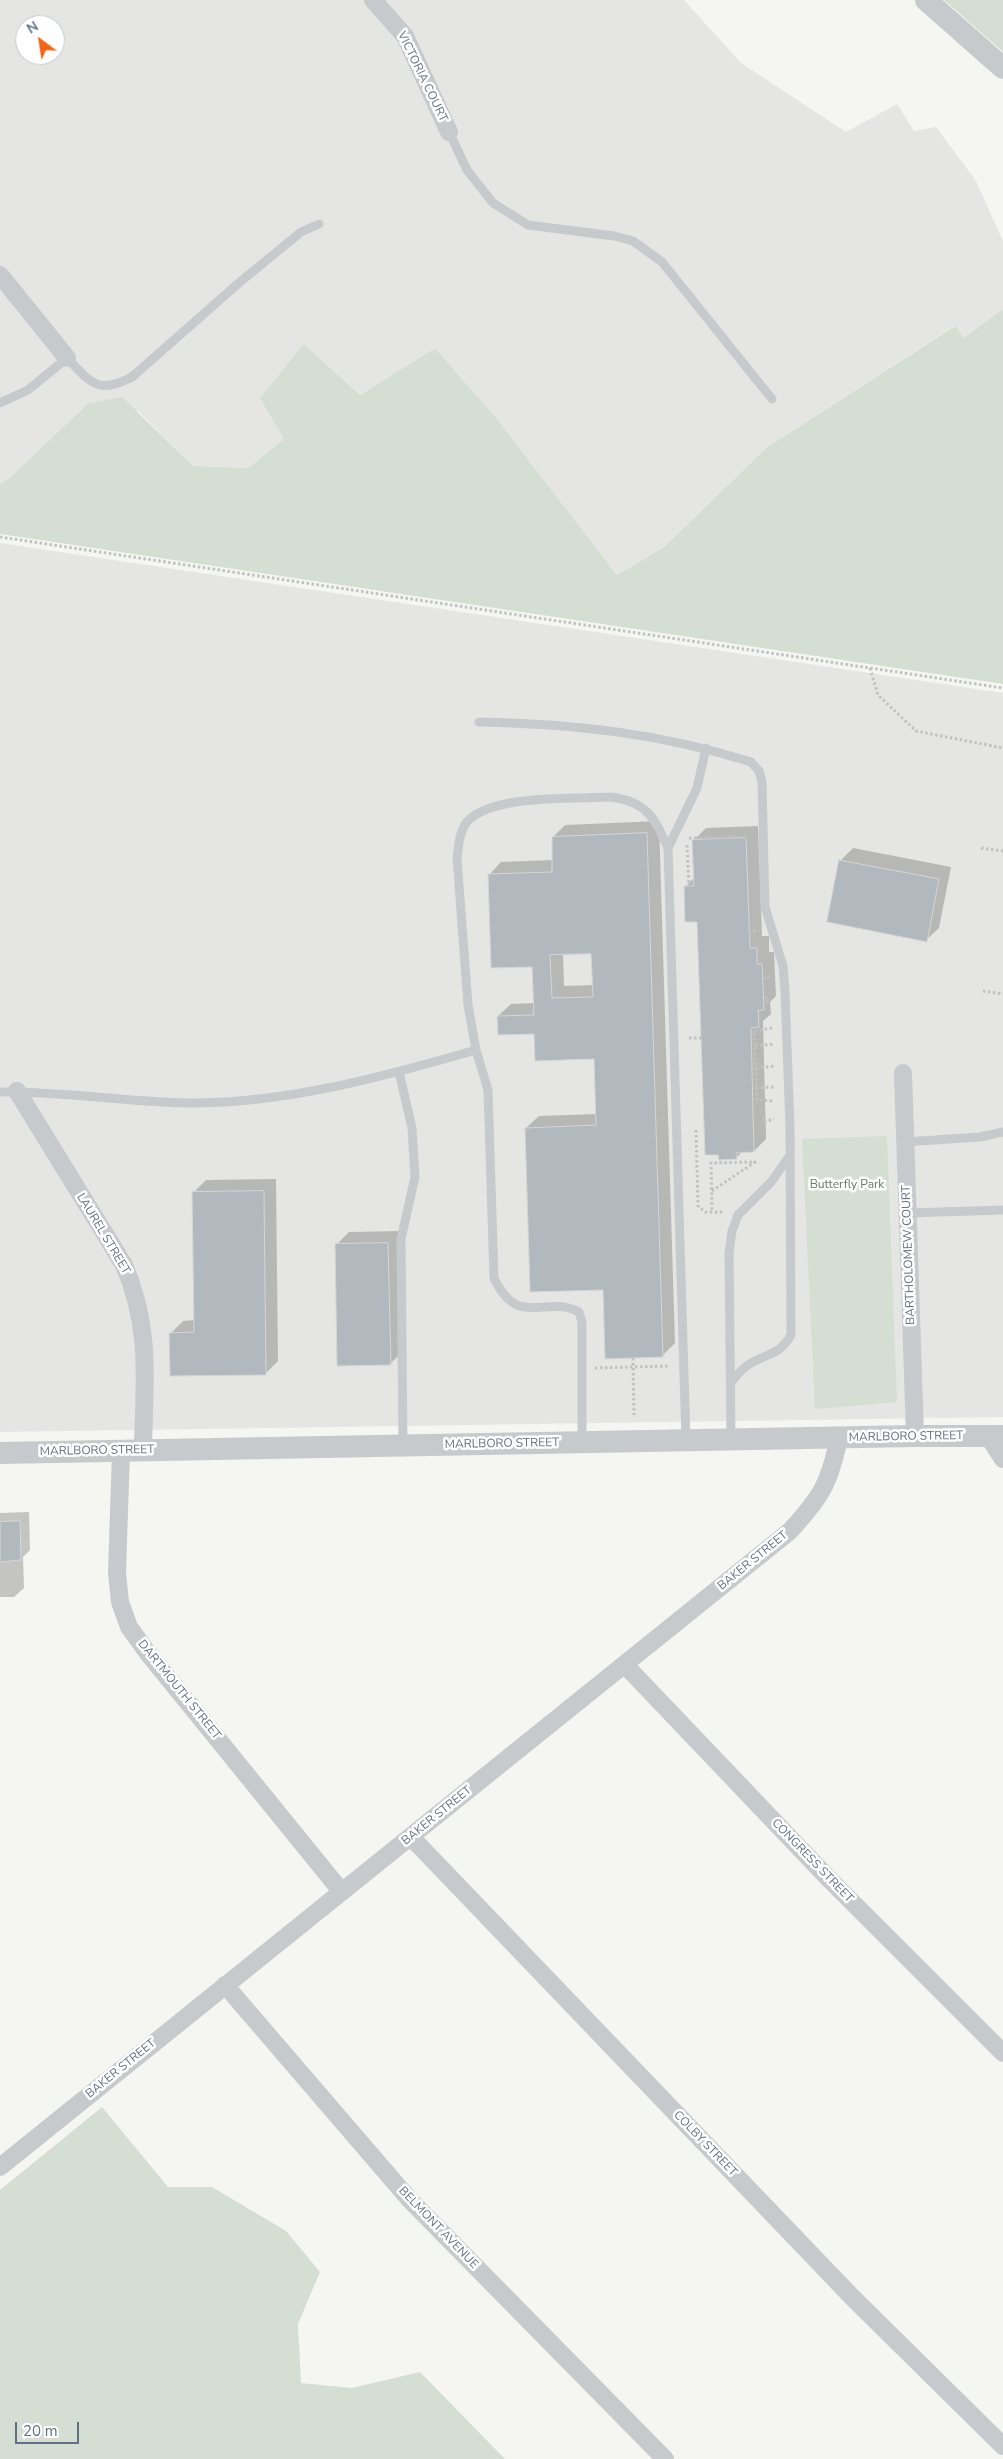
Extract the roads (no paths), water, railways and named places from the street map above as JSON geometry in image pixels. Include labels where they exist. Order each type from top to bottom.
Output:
[{"type":"street","name":"VICTORIA COURT","points":[[373,0],[405,36],[449,132]]},
{"type":"street","points":[[926,0],[1003,68]]},
{"type":"street","points":[[0,274],[67,358]]},
{"type":"street","name":"BARTHOLOMEW COURT","points":[[902,1073],[915,1436]]},
{"type":"street","name":"LAUREL STREET","points":[[8,1092],[124,1265],[136,1292],[144,1340],[132,1451]]},
{"type":"street","points":[[996,1436],[1003,1459]]},
{"type":"street","name":"MARLBORO STREET","points":[[0,1453],[996,1436]]},
{"type":"street","name":"BAKER STREET","points":[[0,2167],[625,1665],[796,1524],[816,1504],[830,1476],[839,1438]]},
{"type":"street","name":"DARTMOUTH STREET","points":[[132,1451],[117,1573],[120,1602],[129,1627],[147,1652],[342,1891]]},
{"type":"street","name":"CONGRESS STREET","points":[[625,1665],[830,1880],[1003,2053]]},
{"type":"street","name":"COLBY STREET","points":[[411,1837],[853,2298],[1003,2446]]},
{"type":"street","name":"BELMONT AVENUE","points":[[225,1985],[409,2199],[665,2459]]},
{"type":"lane","points":[[449,132],[467,170],[493,203],[528,225],[614,236],[633,241],[662,262],[772,399]]},
{"type":"lane","points":[[0,403],[28,390],[67,358],[91,383],[103,387],[118,385],[132,378],[240,282],[301,232],[319,224]]},
{"type":"lane","points":[[479,722],[588,727],[677,741],[751,762],[759,771],[762,782],[765,907],[783,966],[785,992],[791,1335],[778,1352],[752,1362],[741,1370],[732,1381]]},
{"type":"lane","points":[[668,848],[697,788],[706,748]]},
{"type":"lane","points":[[582,1442],[582,1322],[578,1312],[572,1309],[528,1309],[511,1303],[501,1292],[494,1278],[488,1090],[476,1050],[468,1006],[458,858],[459,837],[467,822],[491,806],[510,803],[611,797],[628,800],[642,807],[658,827],[668,848],[686,1440]]},
{"type":"lane","points":[[8,1092],[143,1102],[198,1103],[255,1099],[399,1072],[476,1050]]},
{"type":"lane","points":[[399,1072],[412,1128],[415,1177],[401,1239],[403,1446]]},
{"type":"lane","points":[[905,1142],[980,1137],[1003,1132]]},
{"type":"lane","points":[[732,1440],[729,1253],[732,1231],[742,1211],[772,1181],[789,1157]]},
{"type":"lane","points":[[907,1213],[1003,1210]]},
{"type":"park label","name":"Butterfly Park","points":[[847,1185]]}]
